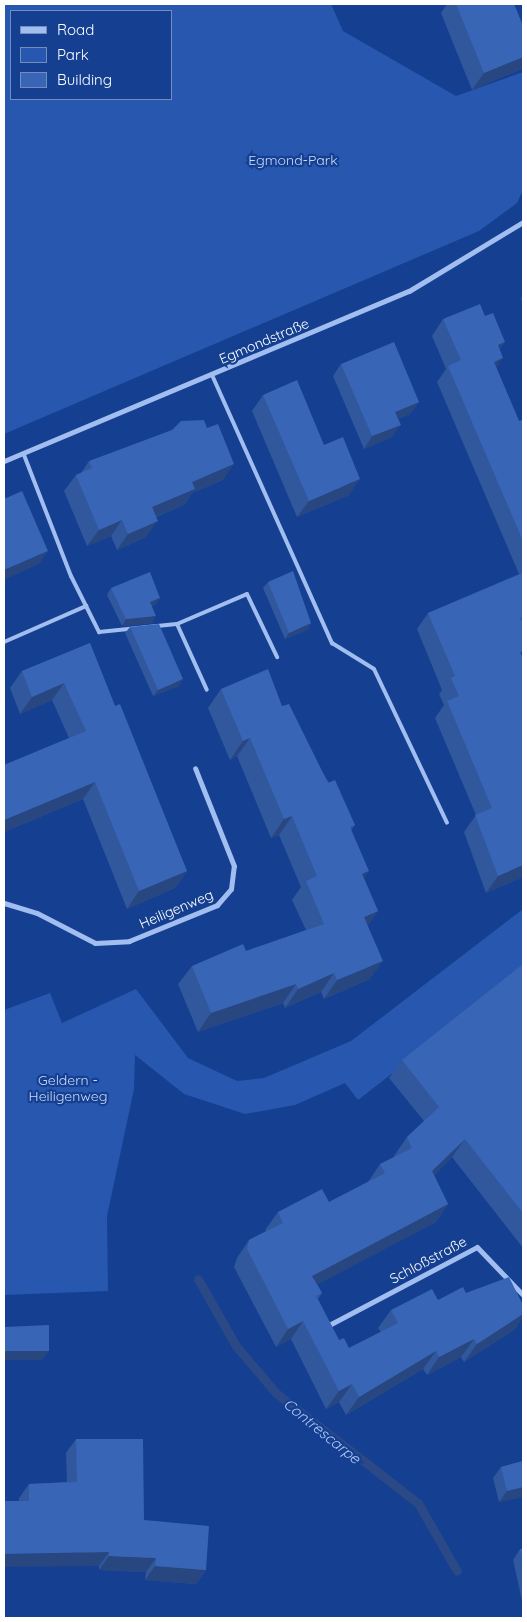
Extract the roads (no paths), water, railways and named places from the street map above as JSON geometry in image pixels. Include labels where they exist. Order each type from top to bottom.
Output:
[{"type":"street","name":"Egmondstraße","points":[[4,461],[24,455],[409,291],[523,222]]},
{"type":"street","name":"Heiligenweg","points":[[4,903],[37,913],[95,943],[129,941],[217,905],[231,889],[234,866],[195,768]]},
{"type":"street","name":"Schloßstraße","points":[[329,1325],[478,1247],[523,1295]]},
{"type":"lane","points":[[212,375],[332,643],[374,669],[447,823]]},
{"type":"lane","points":[[24,455],[86,606],[99,632],[177,624],[247,594],[277,657]]},
{"type":"lane","points":[[4,642],[86,606]]},
{"type":"lane","points":[[177,624],[207,690]]},
{"type":"waterway","name":"Contrescarpe","points":[[198,1279],[236,1346],[276,1393],[418,1503],[457,1571]]},
{"type":"park label","name":"Egmond-Park","points":[[293,160]]},
{"type":"park label","name":"Geldern - Heiligenweg","points":[[68,1088]]}]
